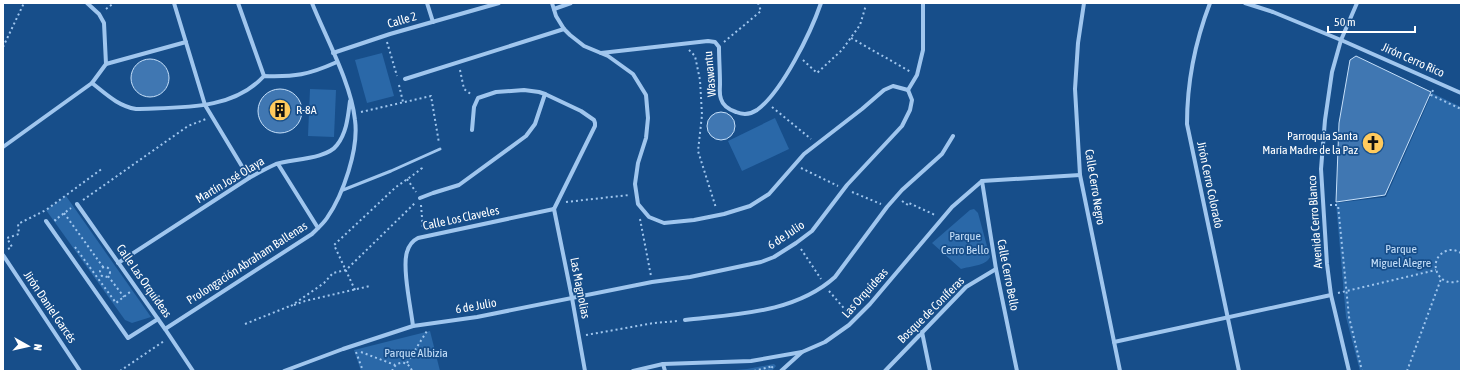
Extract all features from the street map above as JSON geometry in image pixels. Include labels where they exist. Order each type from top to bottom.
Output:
[{"type":"street","points":[[87,3],[99,14],[104,23],[106,64]]},
{"type":"street","points":[[174,3],[205,105],[249,178]]},
{"type":"street","points":[[238,3],[264,76]]},
{"type":"street","name":"Prolongación Abraham Ballenas","points":[[165,329],[312,234],[326,219],[342,190],[355,143],[356,121],[350,97],[337,62],[312,3]]},
{"type":"street","points":[[427,3],[433,22]]},
{"type":"street","name":"Calle 2","points":[[333,53],[385,35],[499,3]]},
{"type":"street","points":[[552,3],[556,16],[564,29],[584,46],[608,56],[633,74],[646,95],[648,118],[646,138],[638,163],[635,184],[638,204],[649,217],[664,223],[694,220],[719,215],[750,206],[769,194],[804,154],[884,90],[893,86],[908,90],[917,75],[923,50],[923,3]]},
{"type":"street","points":[[554,9],[571,3]]},
{"type":"street","name":"Waswantu","points":[[601,53],[708,41],[715,42],[719,47],[721,99],[726,107],[740,114],[749,113],[757,110],[783,80],[815,21],[821,3]]},
{"type":"street","name":"Calle Cerro Negro","points":[[1084,3],[1078,43],[1075,89],[1080,175],[1120,371]]},
{"type":"street","name":"Jirón Cerro Colorado","points":[[1210,3],[1198,37],[1190,73],[1187,100],[1187,124],[1239,371]]},
{"type":"street","name":"Jirón Cerro Rico","points":[[1245,3],[1273,12],[1341,40],[1437,81],[1461,93]]},
{"type":"street","name":"Avenida Cerro Blanco","points":[[1349,371],[1331,295],[1327,264],[1322,169],[1325,120],[1332,72],[1341,40],[1357,3]]},
{"type":"street","points":[[405,79],[564,29]]},
{"type":"street","points":[[3,146],[92,83],[106,64],[186,42]]},
{"type":"street","points":[[92,83],[118,103],[126,107],[136,109],[205,105],[235,98],[246,92],[264,76],[293,76],[307,74],[337,62]]},
{"type":"street","points":[[472,130],[474,107],[478,98],[496,92],[524,90],[545,94],[581,111],[594,120],[596,123],[595,126],[554,209]]},
{"type":"street","name":"6 de Julio","points":[[284,371],[343,349],[413,326],[478,317],[652,282],[690,277],[761,262],[774,257],[812,231],[847,185],[902,126],[910,110],[912,100],[908,90]]},
{"type":"street","points":[[420,198],[459,185],[526,136],[535,124],[545,94]]},
{"type":"street","name":"Martín José Olaya","points":[[118,263],[249,178],[278,164],[323,154],[336,147],[344,133],[350,97]]},
{"type":"street","points":[[685,320],[746,312],[788,304],[825,286],[835,276],[902,190],[942,154],[954,136]]},
{"type":"street","points":[[278,164],[318,228]]},
{"type":"street","points":[[982,181],[1080,175]]},
{"type":"street","name":"Las Orquídeas","points":[[633,371],[663,364],[751,361],[802,352],[825,342],[849,326],[870,304],[952,207],[982,181]]},
{"type":"street","name":"Calle Cerro Bello","points":[[982,181],[996,269],[1017,371]]},
{"type":"street","name":"Calle Las Orquídeas","points":[[77,204],[193,371]]},
{"type":"street","name":"Calle Los Claveles","points":[[413,326],[405,263],[411,242],[418,238],[554,209]]},
{"type":"street","name":"Las Magnolias","points":[[554,209],[586,371]]},
{"type":"street","points":[[46,221],[128,338],[158,319]]},
{"type":"street","name":"Jirón Daniel Garcés","points":[[3,253],[80,371]]},
{"type":"street","name":"Bosque de Coníferas","points":[[884,371],[966,287],[996,269]]},
{"type":"street","points":[[1114,342],[1331,295]]},
{"type":"street","points":[[922,332],[930,371]]},
{"type":"street","points":[[781,371],[802,352]]},
{"type":"street","points":[[663,364],[665,371]]},
{"type":"lane","points":[[342,190],[440,149]]},
{"type":"path","points":[[3,47],[24,3]]},
{"type":"path","points":[[99,14],[114,3]]},
{"type":"path","points":[[719,47],[760,11],[758,3]]},
{"type":"path","points":[[796,55],[817,73],[842,50],[860,25],[866,5]]},
{"type":"path","points":[[385,35],[397,75],[403,102]]},
{"type":"path","points":[[850,38],[917,75]]},
{"type":"path","points":[[678,44],[690,51],[695,56],[700,80],[702,115],[698,151],[719,215]]},
{"type":"path","points":[[458,63],[464,89],[469,94],[478,98]]},
{"type":"path","points":[[1437,81],[1431,95],[1461,109]]},
{"type":"path","points":[[354,113],[431,96],[440,149]]},
{"type":"path","points":[[765,102],[817,144]]},
{"type":"path","points":[[60,226],[55,220],[64,213],[188,126],[212,117]]},
{"type":"path","points":[[354,290],[334,245],[396,187],[416,174],[422,168],[421,158]]},
{"type":"path","points":[[3,253],[12,247],[7,238],[19,234],[18,224],[46,210],[103,168]]},
{"type":"path","points":[[407,179],[420,198],[423,237]]},
{"type":"path","points":[[557,204],[637,194]]},
{"type":"path","points":[[896,197],[908,205],[909,203],[942,219]]},
{"type":"path","points":[[291,306],[324,283],[333,273],[346,270],[420,198]]},
{"type":"path","points":[[638,204],[652,282]]},
{"type":"path","points":[[1323,206],[1338,204],[1349,317],[1362,371]]},
{"type":"path","points":[[64,213],[102,267],[107,267],[110,269],[111,272],[108,276]]},
{"type":"path","points":[[74,245],[116,303],[136,287]]},
{"type":"path","points":[[1461,253],[1454,250],[1444,252],[1437,260],[1436,270],[1442,279],[1451,283],[1461,280]]},
{"type":"path","points":[[102,267],[100,274],[104,277],[108,276]]},
{"type":"path","points":[[1331,295],[1436,270]]},
{"type":"path","points":[[108,276],[124,297]]},
{"type":"path","points":[[1407,371],[1442,279]]},
{"type":"path","points":[[245,324],[305,301],[370,286]]},
{"type":"path","points":[[579,336],[654,323],[685,320]]},
{"type":"path","points":[[407,363],[432,323]]},
{"type":"path","points":[[120,371],[170,336]]},
{"type":"path","points":[[363,371],[355,350],[395,365]]},
{"type":"path","points":[[392,371],[395,365],[401,362],[407,363],[412,371]]},
{"type":"path","points":[[754,371],[774,366],[769,371]]},
{"type":"green space","points":[[382,53],[394,96],[367,103],[355,60]]},
{"type":"green space","points":[[310,89],[336,90],[334,137],[308,136]]},
{"type":"green space","name":"Parque Miguel Alegre","points":[[1432,93],[1461,107],[1461,371],[1360,371],[1346,317],[1336,203],[1386,197]]},
{"type":"green space","points":[[775,118],[789,149],[742,171],[728,141]]},
{"type":"green space","points":[[66,196],[151,317],[132,323],[125,320],[46,210]]},
{"type":"green space","name":"Parque Cerro Bello","points":[[974,209],[978,213],[990,257],[981,264],[961,269],[932,243],[970,210]]},
{"type":"green space","name":"Parque Albizia","points":[[430,331],[440,371],[361,371],[354,350]]},
{"type":"green space","points":[[774,364],[776,366],[772,371],[724,371],[747,369]]},
{"type":"building","name":"Parroquia Santa María Madre de la Paz","points":[[1356,56],[1431,92],[1385,195],[1336,202],[1339,123],[1350,60]]},
{"type":"building","points":[[146,59],[154,59],[164,64],[168,71],[168,85],[164,92],[154,97],[146,97],[136,92],[134,89],[131,82],[131,74],[136,64],[139,62]]},
{"type":"building","name":"R-8A","points":[[280,89],[292,93],[298,99],[302,111],[298,123],[292,129],[280,133],[268,129],[262,123],[258,111],[262,99],[268,93]]},
{"type":"building","points":[[721,112],[731,116],[735,126],[731,136],[721,140],[711,136],[707,126],[711,116]]},
{"type":"place","name":"R-8A","points":[[280,110]]},
{"type":"place","name":"Parroquia Santa María Madre de la Paz","points":[[1373,143]]}]
